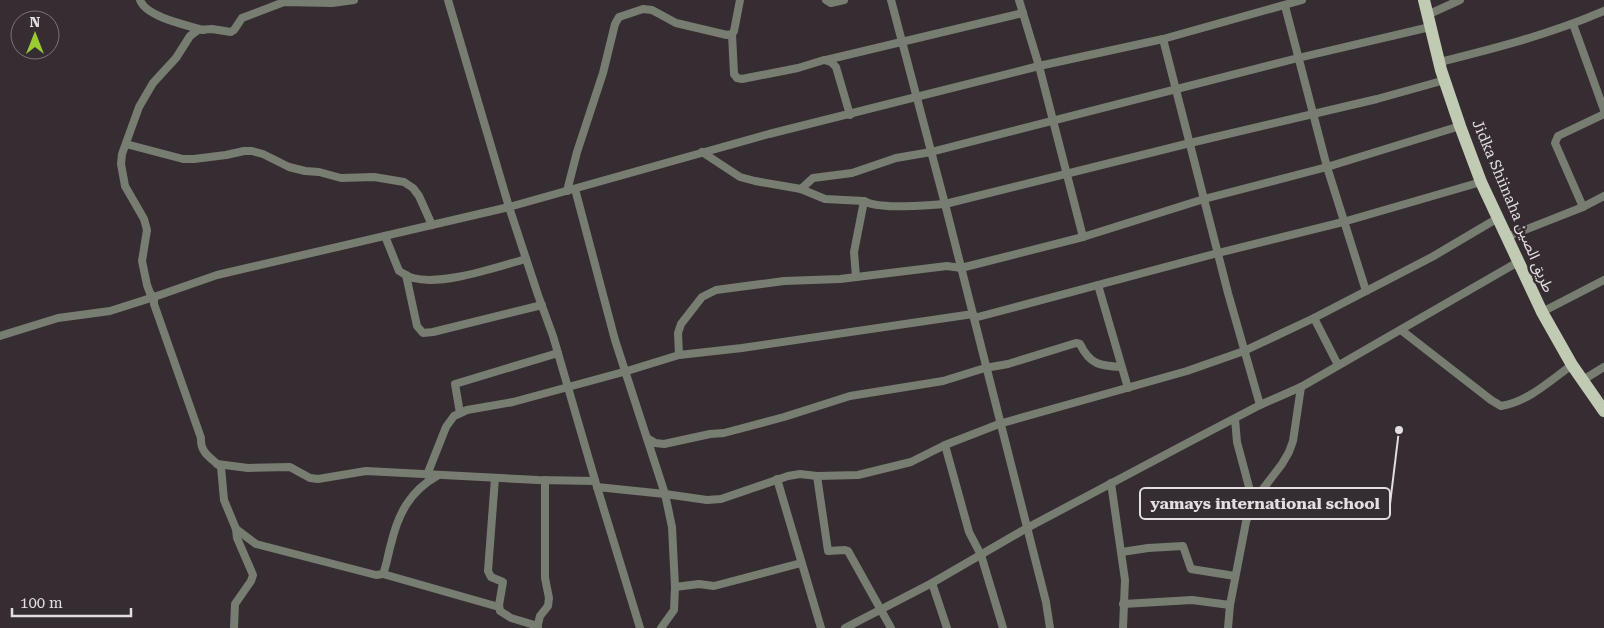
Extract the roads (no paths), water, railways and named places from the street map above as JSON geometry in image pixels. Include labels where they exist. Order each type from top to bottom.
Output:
[{"type":"main road","name":"Jidka Shiinaha طريق الصين","points":[[1424,0],[1445,80],[1481,182],[1542,312],[1572,365],[1604,411]]},
{"type":"street","points":[[140,0],[141,5],[158,16],[202,30]]},
{"type":"street","points":[[234,628],[235,604],[253,575],[237,538],[236,529],[224,500],[221,467],[209,458],[201,445],[201,438],[154,304],[154,297],[147,285],[142,261],[147,230],[144,219],[125,186],[121,164],[139,107],[153,83],[176,58],[190,36],[198,30],[212,29],[231,32],[242,18],[284,2],[332,3],[354,0]]},
{"type":"street","points":[[448,0],[509,207],[558,354],[640,628]]},
{"type":"street","points":[[740,0],[732,34],[734,74],[737,78],[742,79],[798,68],[824,60],[1023,13]]},
{"type":"street","points":[[826,0],[831,3],[844,0]]},
{"type":"street","points":[[891,0],[974,316],[999,424],[1046,602],[1050,628]]},
{"type":"street","points":[[1019,0],[1039,66],[1083,237]]},
{"type":"street","points":[[0,336],[58,318],[110,311],[217,275],[509,207],[702,152],[1039,66],[1163,39],[1302,0]]},
{"type":"street","points":[[801,188],[813,178],[852,173],[896,158],[931,152],[1053,122],[1298,58],[1429,21],[1460,0]]},
{"type":"street","points":[[1285,6],[1327,167],[1366,291]]},
{"type":"street","points":[[661,628],[674,610],[675,587],[672,527],[665,494],[571,190],[577,152],[603,73],[615,24],[619,17],[643,9],[652,10],[676,23],[732,34]]},
{"type":"street","points":[[1440,62],[1526,40],[1604,11]]},
{"type":"street","points":[[1573,24],[1604,110]]},
{"type":"street","points":[[1163,39],[1218,253],[1260,405]]},
{"type":"street","points":[[824,60],[831,62],[836,67],[850,115]]},
{"type":"street","points":[[702,152],[740,177],[801,188],[825,198],[864,201],[869,204],[945,204],[1376,99],[1445,80]]},
{"type":"street","points":[[1584,207],[1555,143],[1558,136],[1604,114]]},
{"type":"street","points":[[679,354],[678,333],[681,324],[702,297],[708,293],[736,286],[784,281],[856,277],[947,266],[961,268],[1083,237],[1204,200],[1327,167],[1460,126]]},
{"type":"street","points":[[126,144],[183,159],[194,160],[252,151],[263,154],[289,167],[305,171],[341,178],[374,178],[404,182],[413,188],[419,196],[432,225]]},
{"type":"street","points":[[427,475],[446,427],[454,416],[460,413],[513,402],[626,372],[679,354],[974,316],[1098,286],[1218,253],[1343,222],[1481,182]]},
{"type":"street","points":[[1507,237],[1584,207],[1604,196]]},
{"type":"street","points":[[856,277],[854,252],[864,201]]},
{"type":"street","points":[[217,464],[248,468],[290,467],[310,478],[318,479],[366,471],[545,480],[596,484],[701,500],[721,499],[740,494],[776,479],[800,474],[858,476],[911,462],[945,445],[999,424],[1202,366],[1244,351],[1314,318],[1432,257],[1498,218]]},
{"type":"street","points":[[385,236],[399,271],[412,278],[431,280],[468,274],[526,259]]},
{"type":"street","points":[[845,628],[932,583],[1027,528],[1111,483],[1260,405],[1301,387],[1518,262]]},
{"type":"street","points":[[406,274],[418,326],[423,333],[542,304]]},
{"type":"street","points":[[1542,312],[1604,280]]},
{"type":"street","points":[[1098,286],[1128,388]]},
{"type":"street","points":[[1314,318],[1338,365]]},
{"type":"street","points":[[1401,330],[1452,371],[1501,406],[1510,404],[1534,392],[1572,365]]},
{"type":"street","points":[[647,438],[656,443],[664,444],[710,434],[724,433],[784,417],[850,396],[943,381],[985,368],[1008,364],[1076,343],[1080,344],[1087,358],[1094,362],[1106,366],[1121,367]]},
{"type":"street","points":[[460,413],[455,384],[558,354]]},
{"type":"street","points":[[1583,380],[1604,368]]},
{"type":"street","points":[[1228,628],[1230,604],[1242,539],[1253,502],[1289,452],[1293,441],[1301,387]]},
{"type":"street","points":[[1235,419],[1237,442],[1253,502]]},
{"type":"street","points":[[945,445],[969,532],[981,556],[1003,628]]},
{"type":"street","points":[[382,574],[398,522],[408,500],[424,483],[439,476]]},
{"type":"street","points":[[817,476],[828,551],[848,551],[891,628]]},
{"type":"street","points":[[495,478],[488,571],[491,577],[503,582],[500,611],[538,627],[540,616],[548,606],[550,598],[545,578],[545,480]]},
{"type":"street","points":[[776,479],[821,628]]},
{"type":"street","points":[[1111,483],[1125,580],[1123,628]]},
{"type":"street","points":[[236,529],[256,544],[376,575],[382,574],[499,607]]},
{"type":"street","points":[[1122,552],[1158,546],[1183,546],[1191,569],[1235,576]]},
{"type":"street","points":[[675,587],[699,584],[714,586],[801,564]]},
{"type":"street","points":[[932,583],[947,628]]},
{"type":"street","points":[[1123,604],[1192,600],[1230,604]]},
{"type":"place","name":"yamays international school","points":[[1399,430]]}]
